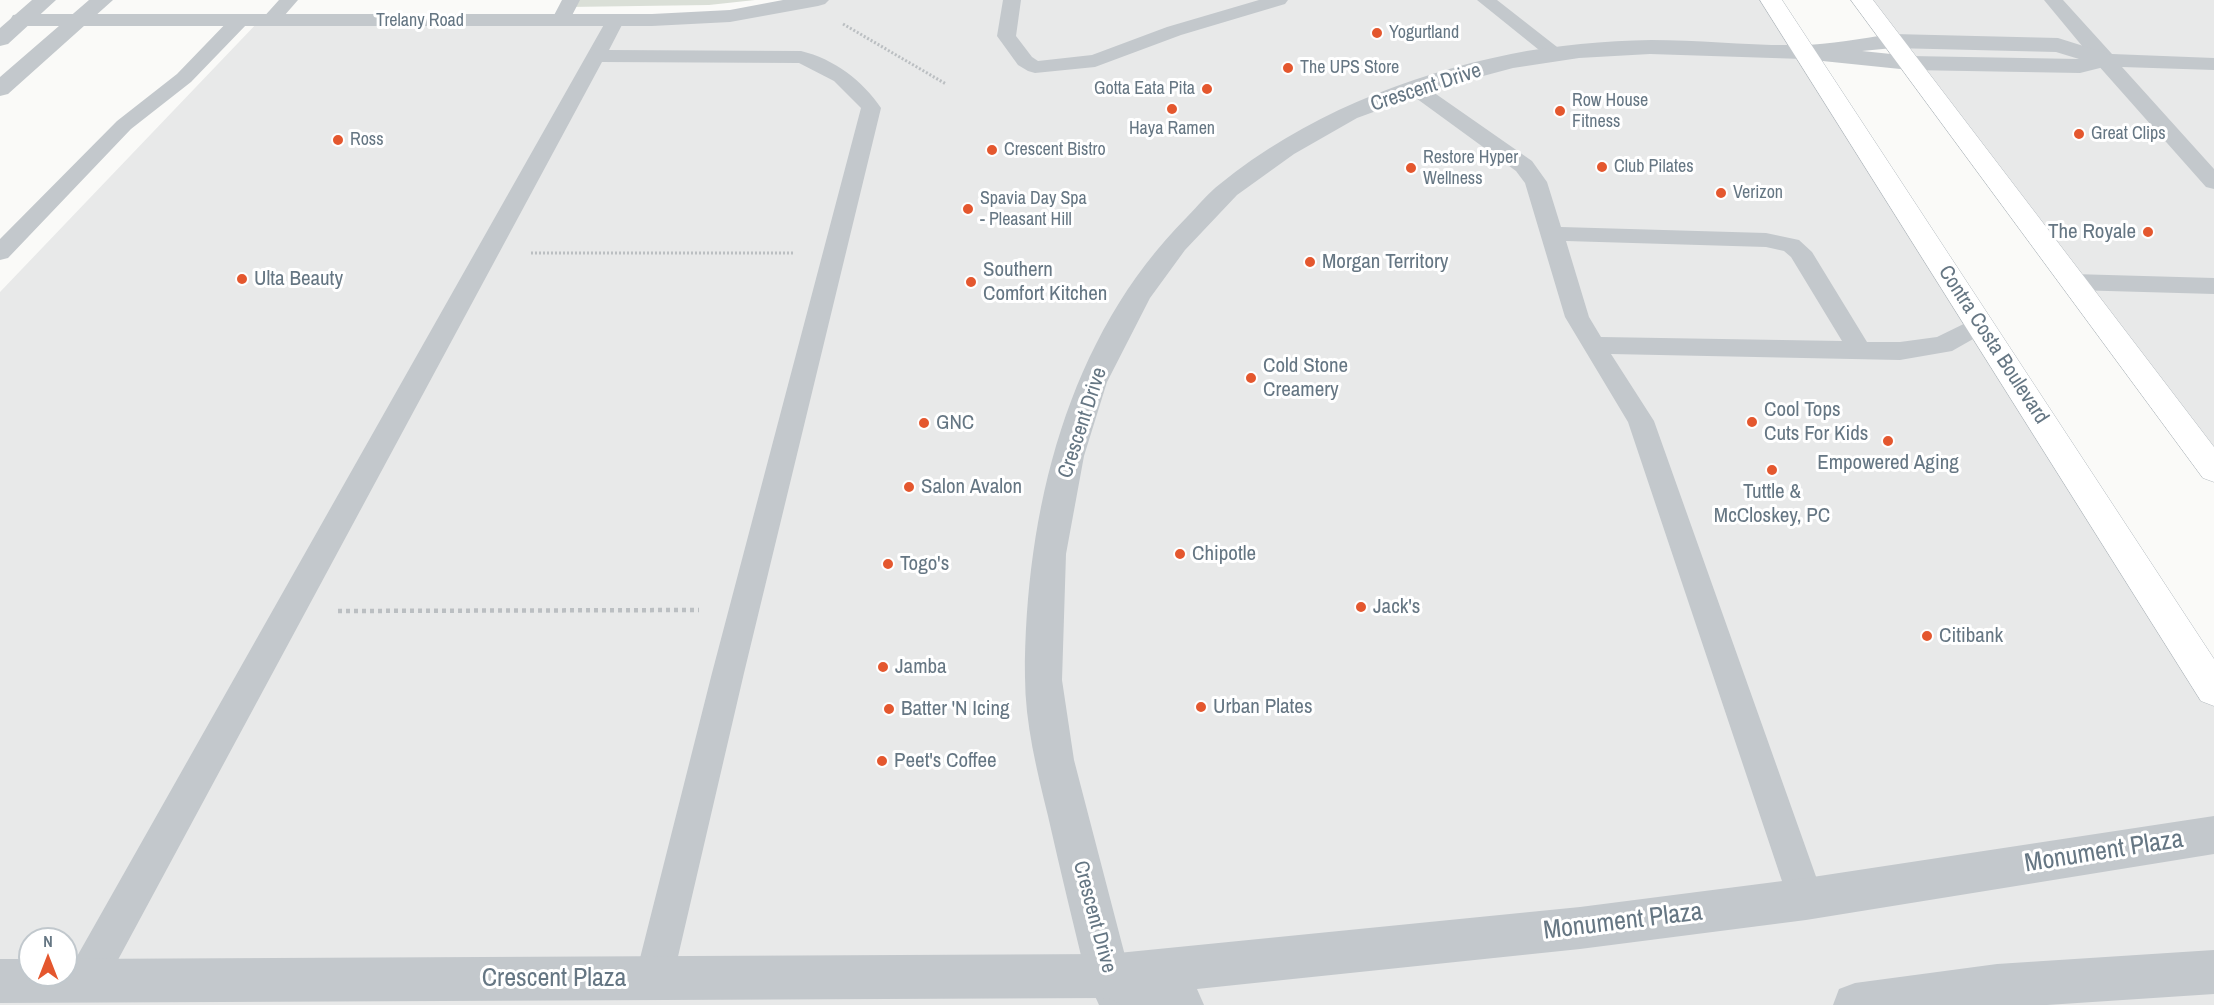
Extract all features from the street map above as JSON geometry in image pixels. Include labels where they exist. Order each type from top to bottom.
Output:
[{"type":"main road","name":"Contra Costa Boulevard","points":[[1771,0],[2214,690]]},
{"type":"main road","points":[[1862,0],[2214,470]]},
{"type":"street","points":[[0,39],[45,0]]},
{"type":"street","points":[[0,89],[102,0]]},
{"type":"street","name":"Trelany Road","points":[[21,20],[615,21],[730,16],[812,1]]},
{"type":"street","points":[[1803,52],[1893,41],[2058,45],[2104,60]]},
{"type":"street","name":"Crescent Drive","points":[[1115,990],[1054,760],[1043,680],[1049,554],[1068,456],[1092,382],[1128,310],[1140,292],[1175,244],[1228,190],[1285,149],[1349,113],[1416,89],[1511,61],[1556,54],[1650,47],[1803,52],[1910,63],[2080,66],[2104,60]]},
{"type":"street","name":"Monument Plaza","points":[[1115,990],[1806,899],[2214,835]]},
{"type":"street","points":[[1855,1005],[1997,987],[2214,972]]},
{"type":"street","name":"Crescent Plaza","points":[[0,981],[654,978],[1115,990]]},
{"type":"street","points":[[1115,990],[1182,1005]]},
{"type":"lane","points":[[270,20],[290,0]]},
{"type":"lane","points":[[560,21],[571,0]]},
{"type":"lane","points":[[1012,0],[1006,36],[1025,61],[1035,67],[1095,61],[1174,30],[1279,0]]},
{"type":"lane","points":[[1486,0],[1556,54]]},
{"type":"lane","points":[[2052,0],[2214,182]]},
{"type":"lane","points":[[0,253],[124,125],[184,78],[240,20]]},
{"type":"lane","points":[[85,981],[615,21]]},
{"type":"lane","points":[[596,56],[801,57],[814,61],[847,82],[855,88],[871,108],[654,978]]},
{"type":"lane","points":[[2104,60],[2214,64]]},
{"type":"lane","points":[[1416,89],[1524,166],[1536,183],[1577,317],[1641,421],[1806,899]]},
{"type":"lane","points":[[1552,234],[1766,240],[1791,245],[1800,252],[1860,351]]},
{"type":"lane","points":[[2073,282],[2214,286]]},
{"type":"lane","points":[[1593,345],[1900,351],[1943,345],[1980,324]]},
{"type":"path","points":[[812,1],[946,84]]},
{"type":"path","points":[[487,253],[835,252]]},
{"type":"path","points":[[290,611],[745,610]]},
{"type":"shaded area","points":[[571,0],[755,0],[709,5],[568,7]]},
{"type":"shaded area","points":[[818,0],[1771,0],[2214,690],[2214,1005],[0,1005],[0,292],[260,20],[652,20]]},
{"type":"shaded area","points":[[1862,0],[2214,0],[2214,470]]},
{"type":"place","name":"Yogurtland","points":[[1377,33]]},
{"type":"place","name":"The UPS Store","points":[[1288,68]]},
{"type":"place","name":"Gotta Eata Pita","points":[[1207,89]]},
{"type":"place","name":"Haya Ramen","points":[[1172,109]]},
{"type":"place","name":"Row House Fitness","points":[[1560,111]]},
{"type":"place","name":"Great Clips","points":[[2079,134]]},
{"type":"place","name":"Ross","points":[[338,140]]},
{"type":"place","name":"Crescent Bistro","points":[[992,150]]},
{"type":"place","name":"Club Pilates","points":[[1602,167]]},
{"type":"place","name":"Restore Hyper Wellness","points":[[1411,168]]},
{"type":"place","name":"Verizon","points":[[1721,193]]},
{"type":"place","name":"Spavia Day Spa - Pleasant Hill","points":[[968,209]]},
{"type":"place","name":"The Royale","points":[[2148,232]]},
{"type":"place","name":"Morgan Territory","points":[[1310,262]]},
{"type":"place","name":"Ulta Beauty","points":[[242,279]]},
{"type":"place","name":"Southern Comfort Kitchen","points":[[971,282]]},
{"type":"place","name":"Cold Stone Creamery","points":[[1251,378]]},
{"type":"place","name":"Cool Tops Cuts For Kids","points":[[1752,422]]},
{"type":"place","name":"GNC","points":[[924,423]]},
{"type":"place","name":"Empowered Aging","points":[[1888,441]]},
{"type":"place","name":"Tuttle & McCloskey, PC","points":[[1772,470]]},
{"type":"place","name":"Salon Avalon","points":[[909,487]]},
{"type":"place","name":"Chipotle","points":[[1180,554]]},
{"type":"place","name":"Togo's","points":[[888,564]]},
{"type":"place","name":"Jack's","points":[[1361,607]]},
{"type":"place","name":"Citibank","points":[[1927,636]]},
{"type":"place","name":"Jamba","points":[[883,667]]},
{"type":"place","name":"Urban Plates","points":[[1201,707]]},
{"type":"place","name":"Batter 'N Icing","points":[[889,709]]},
{"type":"place","name":"Peet's Coffee","points":[[882,761]]}]
